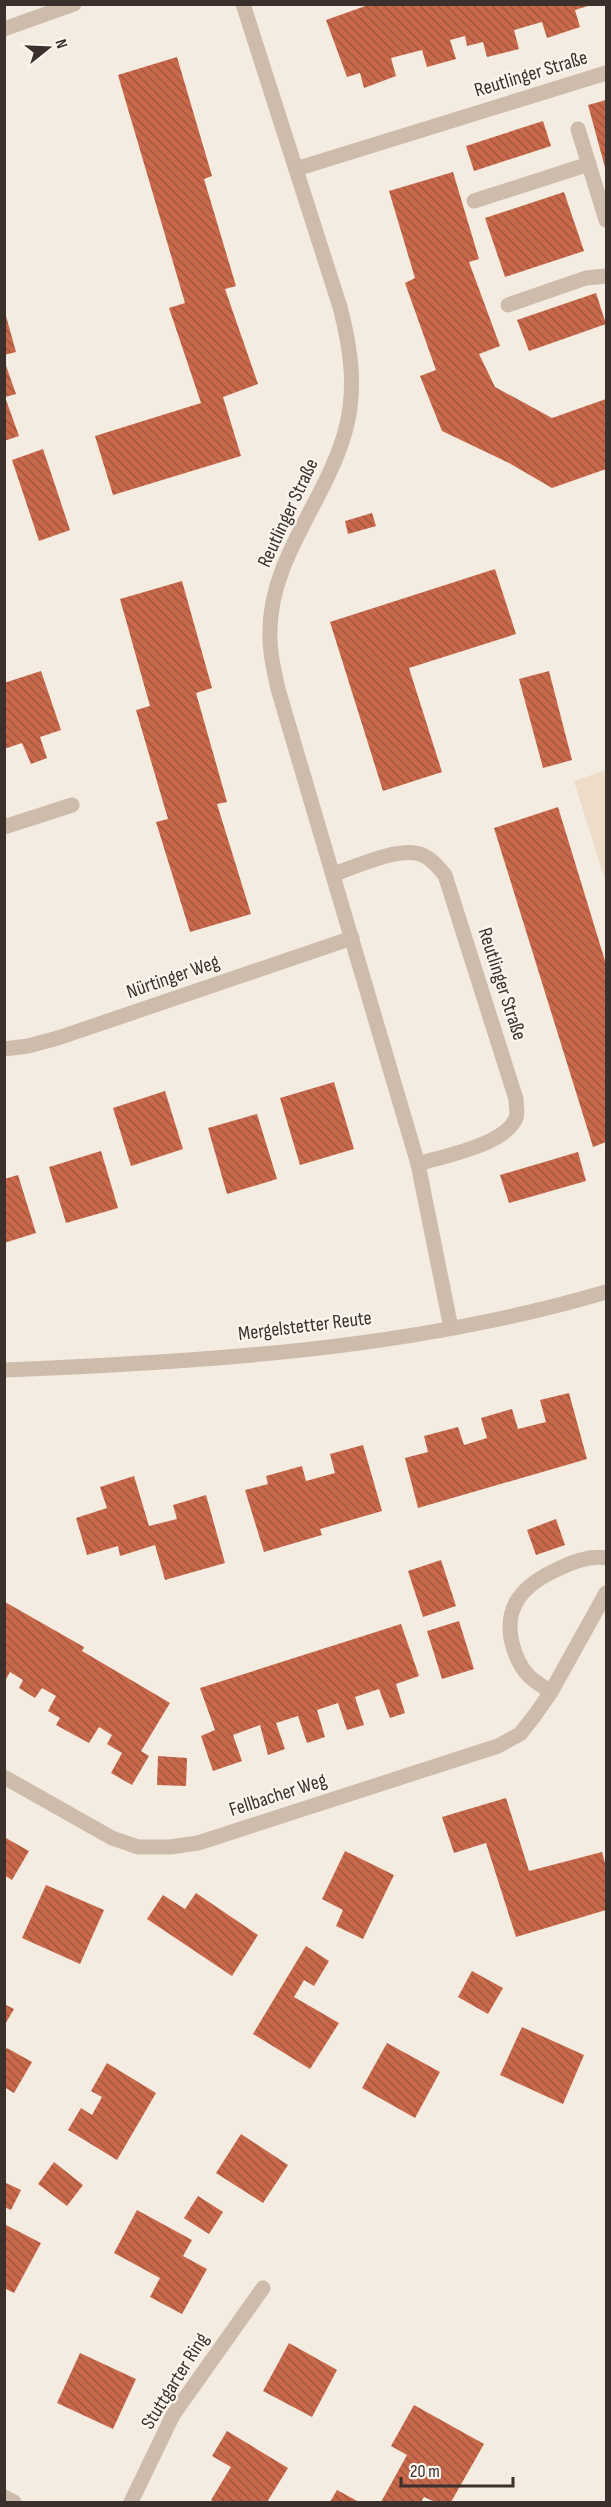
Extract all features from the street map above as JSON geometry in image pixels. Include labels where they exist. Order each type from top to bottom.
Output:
[{"type":"street","points":[[4,28],[74,4]]},
{"type":"street","name":"Reutlinger Straße","points":[[243,4],[348,339],[352,371],[345,432],[332,469],[278,583],[270,630],[272,660],[278,689],[418,1164],[451,1328]]},
{"type":"street","name":"Reutlinger Straße","points":[[296,169],[606,73]]},
{"type":"street","points":[[578,129],[606,220]]},
{"type":"street","points":[[474,201],[589,164]]},
{"type":"street","points":[[508,305],[585,278],[606,276]]},
{"type":"street","points":[[4,826],[72,805]]},
{"type":"street","name":"Reutlinger Straße","points":[[334,874],[404,853],[420,854],[434,862],[445,875],[516,1099],[516,1118],[505,1133],[493,1140],[418,1164]]},
{"type":"street","name":"Nürtinger Weg","points":[[4,1049],[28,1046],[58,1038],[352,938]]},
{"type":"street","name":"Mergelstetter Reute","points":[[4,1370],[129,1365],[312,1348],[451,1328],[518,1315],[606,1292]]},
{"type":"street","points":[[551,1692],[529,1676],[516,1658],[509,1630],[512,1607],[527,1587],[544,1575],[571,1562],[606,1558]]},
{"type":"street","name":"Fellbacher Weg","points":[[4,1777],[112,1838],[138,1846],[170,1847],[198,1843],[498,1746],[520,1734],[551,1692],[606,1593]]},
{"type":"street","name":"Stuttgarter Ring","points":[[131,2502],[173,2415],[263,2288]]},
{"type":"street","points":[[4,2497],[14,2502]]},
{"type":"shaded area","points":[[606,770],[606,883],[574,781]]},
{"type":"building","points":[[371,4],[591,5],[575,10],[580,27],[547,38],[542,22],[514,30],[519,49],[487,57],[483,42],[467,46],[465,36],[450,40],[456,59],[427,67],[422,50],[391,58],[396,76],[364,88],[360,73],[347,77],[326,20]]},
{"type":"building","points":[[177,57],[212,176],[204,179],[236,286],[225,289],[258,384],[223,397],[241,456],[113,495],[95,436],[201,403],[169,308],[185,303],[118,75]]},
{"type":"building","points":[[606,100],[606,171],[588,105]]},
{"type":"building","points":[[543,121],[551,146],[474,171],[466,146]]},
{"type":"building","points":[[453,172],[479,259],[469,262],[500,346],[479,354],[495,387],[552,418],[606,399],[606,469],[552,488],[509,463],[442,431],[420,376],[436,370],[405,283],[415,278],[389,191]]},
{"type":"building","points":[[564,192],[584,251],[505,277],[485,218]]},
{"type":"building","points":[[596,293],[606,324],[529,351],[517,320]]},
{"type":"building","points":[[4,309],[16,352],[4,355]]},
{"type":"building","points":[[4,360],[16,394],[5,397],[19,436],[4,441]]},
{"type":"building","points":[[43,449],[70,530],[39,541],[12,460]]},
{"type":"building","points":[[372,513],[376,526],[348,534],[345,521]]},
{"type":"building","points":[[495,569],[516,634],[409,668],[442,772],[383,791],[330,622]]},
{"type":"building","points":[[182,581],[212,688],[196,693],[227,802],[217,804],[251,914],[190,932],[156,822],[168,819],[136,710],[150,706],[120,599]]},
{"type":"building","points":[[41,671],[61,730],[40,737],[47,758],[31,764],[22,743],[4,749],[4,683]]},
{"type":"building","points":[[549,671],[572,760],[543,768],[519,679]]},
{"type":"building","points":[[558,807],[606,964],[606,1142],[593,1147],[494,828]]},
{"type":"building","points":[[334,1082],[354,1149],[300,1165],[280,1098]]},
{"type":"building","points":[[165,1091],[183,1149],[131,1166],[113,1108]]},
{"type":"building","points":[[257,1114],[277,1179],[227,1194],[208,1128]]},
{"type":"building","points":[[101,1151],[118,1208],[66,1223],[49,1167]]},
{"type":"building","points":[[578,1152],[586,1181],[509,1203],[500,1175]]},
{"type":"building","points":[[18,1175],[36,1233],[4,1243],[4,1179]]},
{"type":"building","points":[[569,1393],[587,1459],[418,1508],[405,1458],[428,1452],[424,1436],[458,1427],[464,1445],[487,1438],[481,1418],[512,1409],[518,1429],[546,1422],[540,1400]]},
{"type":"building","points":[[363,1445],[382,1511],[320,1529],[322,1535],[264,1552],[245,1490],[268,1484],[266,1476],[302,1466],[306,1481],[335,1473],[330,1454]]},
{"type":"building","points":[[134,1476],[149,1526],[177,1519],[173,1505],[206,1495],[225,1563],[165,1580],[155,1545],[120,1556],[118,1546],[87,1555],[76,1518],[107,1508],[100,1487]]},
{"type":"building","points":[[556,1519],[565,1545],[536,1555],[527,1530]]},
{"type":"building","points":[[441,1560],[456,1606],[423,1617],[408,1571]]},
{"type":"building","points":[[5,1602],[84,1647],[82,1651],[170,1703],[141,1751],[149,1756],[132,1785],[111,1773],[122,1753],[107,1744],[112,1735],[99,1727],[89,1743],[56,1725],[60,1718],[48,1711],[56,1696],[42,1688],[35,1698],[19,1688],[23,1680],[10,1672],[5,1681]]},
{"type":"building","points":[[459,1621],[474,1669],[442,1679],[427,1631]]},
{"type":"building","points":[[401,1624],[419,1676],[396,1684],[405,1713],[390,1718],[379,1689],[355,1697],[364,1725],[347,1730],[338,1703],[317,1710],[325,1737],[307,1743],[298,1716],[276,1723],[285,1749],[268,1755],[260,1725],[233,1735],[242,1761],[213,1771],[201,1736],[215,1730],[200,1688]]},
{"type":"building","points":[[158,1756],[187,1758],[186,1786],[157,1785]]},
{"type":"building","points":[[506,1798],[529,1871],[602,1852],[606,1866],[606,1910],[516,1937],[486,1843],[454,1853],[442,1817]]},
{"type":"building","points":[[4,1837],[29,1851],[12,1880],[4,1875]]},
{"type":"building","points":[[345,1851],[394,1875],[363,1939],[336,1926],[343,1910],[322,1899]]},
{"type":"building","points":[[46,1885],[104,1910],[80,1964],[22,1938]]},
{"type":"building","points":[[196,1893],[258,1935],[232,1976],[147,1919],[163,1895],[185,1909]]},
{"type":"building","points":[[306,1946],[329,1961],[314,1986],[304,1980],[294,1997],[339,2023],[310,2069],[253,2034]]},
{"type":"building","points":[[472,1971],[503,1988],[488,2014],[458,1997]]},
{"type":"building","points":[[4,2004],[14,2009],[4,2026]]},
{"type":"building","points":[[522,2027],[584,2055],[563,2104],[500,2075]]},
{"type":"building","points":[[387,2043],[440,2072],[415,2118],[362,2088]]},
{"type":"building","points":[[7,2048],[32,2062],[14,2093],[4,2087],[4,2052]]},
{"type":"building","points":[[107,2063],[156,2093],[117,2160],[68,2130],[81,2108],[92,2115],[102,2097],[91,2091]]},
{"type":"building","points":[[241,2134],[288,2165],[263,2203],[216,2173]]},
{"type":"building","points":[[54,2162],[83,2185],[67,2206],[38,2184]]},
{"type":"building","points":[[4,2182],[21,2190],[11,2210],[4,2207]]},
{"type":"building","points":[[198,2196],[223,2212],[209,2234],[184,2218]]},
{"type":"building","points":[[137,2210],[192,2240],[183,2256],[207,2269],[182,2314],[150,2297],[160,2278],[114,2253]]},
{"type":"building","points":[[4,2224],[41,2243],[14,2293],[4,2288]]},
{"type":"building","points":[[289,2343],[337,2370],[312,2417],[263,2391]]},
{"type":"building","points":[[80,2353],[136,2379],[113,2429],[57,2403]]},
{"type":"building","points":[[414,2405],[484,2444],[451,2502],[435,2502],[424,2497],[421,2502],[381,2502],[407,2455],[391,2446]]},
{"type":"building","points":[[227,2431],[288,2468],[267,2502],[215,2502],[211,2500],[231,2467],[212,2456]]},
{"type":"building","points":[[337,2490],[359,2502],[330,2502]]}]
